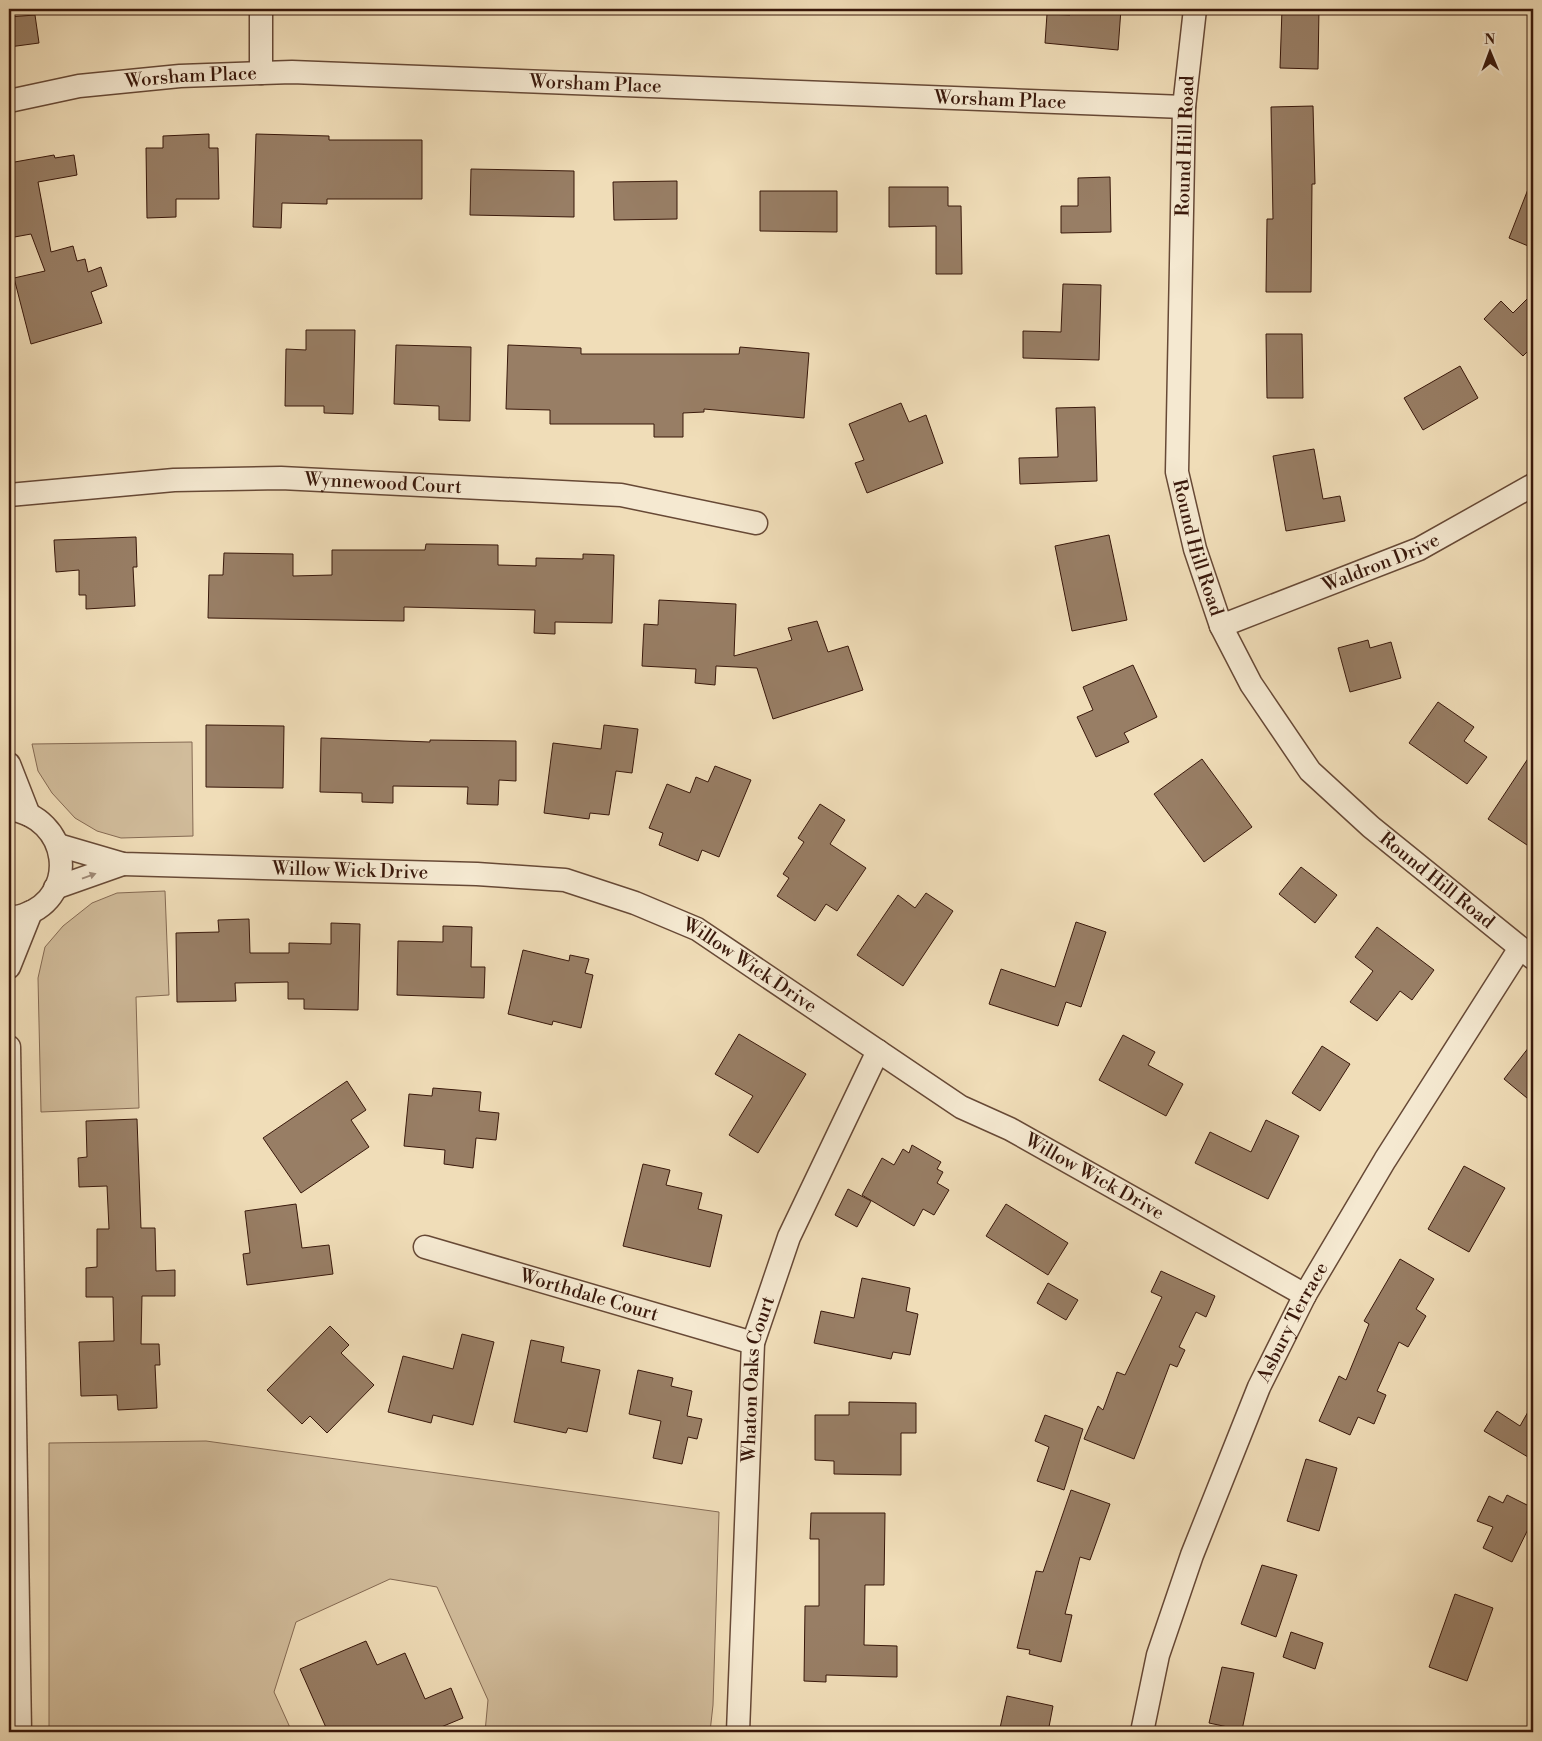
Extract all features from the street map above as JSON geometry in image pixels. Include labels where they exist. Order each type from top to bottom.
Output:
[{"type":"street","points":[[261,9],[261,73]]},
{"type":"street","name":"Round Hill Road","points":[[1195,9],[1184,107],[1177,472],[1195,549],[1221,626],[1251,684],[1310,771],[1371,827],[1527,953]]},
{"type":"street","name":"Worsham Place","points":[[9,101],[79,86],[180,76],[292,72],[1184,107]]},
{"type":"street","name":"Wynnewood Court","points":[[9,495],[174,480],[281,478],[621,495],[756,523]]},
{"type":"street","name":"Waldron Drive","points":[[1221,626],[1420,549],[1533,485]]},
{"type":"street","points":[[9,764],[19,812],[37,818],[50,830],[58,845],[61,862],[59,879],[51,895],[39,907],[24,916],[9,918]]},
{"type":"street","name":"Willow Wick Drive","points":[[58,845],[122,864],[477,874],[565,880],[635,903],[697,929],[961,1107],[1010,1129],[1305,1295]]},
{"type":"street","name":"Willow Wick Drive","points":[[54,888],[122,864]]},
{"type":"street","points":[[9,967],[31,912]]},
{"type":"street","name":"Asbury Terrace","points":[[1142,1732],[1158,1655],[1192,1555],[1259,1387],[1305,1295],[1384,1160],[1527,953]]},
{"type":"street","points":[[9,1047],[20,1732]]},
{"type":"street","name":"Whaton Oaks Court","points":[[738,1732],[753,1343],[789,1237],[878,1051]]},
{"type":"street","name":"Worthdale Court","points":[[425,1247],[753,1343]]},
{"type":"shaded area","points":[[192,742],[193,836],[121,838],[97,831],[75,818],[52,793],[38,771],[32,744]]},
{"type":"shaded area","points":[[165,891],[169,995],[136,997],[139,1108],[41,1112],[38,978],[45,947],[63,926],[92,903],[117,893]]},
{"type":"shaded area","points":[[206,1441],[719,1512],[713,1705],[710,1732],[485,1732],[488,1700],[437,1587],[390,1579],[296,1622],[274,1692],[292,1732],[49,1732],[49,1443]]},
{"type":"building","points":[[1071,9],[1121,9],[1118,50],[1045,43],[1047,14],[1070,15]]},
{"type":"building","points":[[1282,9],[1319,9],[1318,69],[1280,68]]},
{"type":"building","points":[[35,15],[39,43],[9,47],[9,17]]},
{"type":"building","points":[[1313,106],[1315,184],[1312,184],[1311,292],[1266,292],[1267,219],[1273,219],[1271,107]]},
{"type":"building","points":[[209,134],[209,148],[218,148],[219,199],[176,199],[176,217],[147,218],[146,148],[163,148],[163,136]]},
{"type":"building","points":[[256,134],[329,136],[329,140],[422,140],[422,199],[327,199],[327,204],[282,203],[281,228],[253,227]]},
{"type":"building","points":[[54,155],[55,158],[74,155],[77,175],[38,182],[51,252],[73,246],[77,261],[85,259],[88,272],[101,267],[107,286],[91,292],[102,323],[31,344],[14,278],[45,271],[31,234],[9,238],[9,163]]},
{"type":"building","points":[[471,169],[574,171],[574,217],[470,215]]},
{"type":"building","points":[[1110,177],[1111,232],[1061,233],[1061,206],[1078,206],[1078,178]]},
{"type":"building","points":[[1533,180],[1533,248],[1509,238]]},
{"type":"building","points":[[677,181],[677,219],[614,220],[613,182]]},
{"type":"building","points":[[889,187],[948,187],[948,206],[961,206],[962,274],[936,274],[936,226],[889,227]]},
{"type":"building","points":[[760,191],[837,191],[837,232],[760,231]]},
{"type":"building","points":[[1063,284],[1101,285],[1099,360],[1023,358],[1023,331],[1061,332]]},
{"type":"building","points":[[1533,293],[1533,346],[1523,356],[1484,319],[1501,301],[1513,313]]},
{"type":"building","points":[[306,330],[355,330],[353,414],[324,413],[324,406],[285,406],[286,349],[306,350]]},
{"type":"building","points":[[1266,334],[1302,334],[1303,398],[1267,398]]},
{"type":"building","points":[[396,345],[471,347],[470,421],[439,420],[439,406],[394,404]]},
{"type":"building","points":[[508,345],[581,348],[581,354],[739,354],[740,347],[809,353],[804,418],[704,409],[704,412],[683,413],[683,437],[654,437],[654,424],[550,424],[550,410],[506,409]]},
{"type":"building","points":[[1460,366],[1478,398],[1423,430],[1404,398]]},
{"type":"building","points":[[901,403],[909,422],[926,415],[943,463],[867,493],[855,463],[864,460],[849,424]]},
{"type":"building","points":[[1095,407],[1097,481],[1020,484],[1019,458],[1058,457],[1056,408]]},
{"type":"building","points":[[1314,449],[1323,499],[1340,496],[1345,521],[1286,531],[1273,456]]},
{"type":"building","points":[[1109,535],[1127,620],[1072,631],[1055,546]]},
{"type":"building","points":[[136,537],[137,567],[133,567],[135,606],[86,609],[86,595],[79,595],[79,570],[56,572],[54,540]]},
{"type":"building","points":[[426,544],[498,545],[498,565],[536,566],[536,558],[583,559],[583,554],[614,555],[612,623],[555,622],[555,634],[534,633],[535,610],[404,607],[404,621],[208,618],[209,575],[223,575],[224,553],[293,554],[293,576],[332,575],[332,550],[425,550]]},
{"type":"building","points":[[659,600],[736,604],[734,656],[792,640],[788,628],[817,621],[828,652],[848,646],[863,690],[773,719],[757,668],[716,666],[715,685],[695,683],[696,669],[642,666],[644,624],[658,625]]},
{"type":"building","points":[[1368,640],[1370,648],[1391,642],[1401,678],[1350,692],[1338,648]]},
{"type":"building","points":[[1133,665],[1157,717],[1124,733],[1129,742],[1096,757],[1077,717],[1093,710],[1083,687]]},
{"type":"building","points":[[1438,702],[1474,727],[1464,741],[1487,757],[1467,784],[1409,743]]},
{"type":"building","points":[[206,725],[284,726],[283,788],[206,787]]},
{"type":"building","points":[[604,725],[638,729],[632,773],[616,771],[609,815],[590,813],[589,819],[544,813],[553,743],[601,749]]},
{"type":"building","points":[[321,738],[430,742],[430,740],[516,741],[516,781],[499,780],[498,805],[467,804],[468,787],[393,786],[393,803],[362,802],[362,793],[320,792]]},
{"type":"building","points":[[1533,751],[1533,849],[1488,819]]},
{"type":"building","points":[[1202,759],[1252,827],[1204,862],[1154,794]]},
{"type":"building","points":[[715,766],[751,780],[719,857],[702,850],[698,861],[659,845],[663,833],[649,828],[667,784],[690,793],[696,777],[708,782]]},
{"type":"building","points":[[820,804],[845,820],[830,844],[866,868],[837,911],[826,904],[815,921],[777,896],[789,878],[783,874],[804,842],[798,838]]},
{"type":"building","points":[[1301,867],[1337,895],[1315,923],[1279,894]]},
{"type":"building","points":[[926,893],[953,911],[903,986],[857,955],[898,895],[915,908]]},
{"type":"building","points":[[249,919],[250,953],[289,953],[289,943],[331,944],[331,923],[360,924],[358,1010],[304,1009],[304,999],[288,999],[288,982],[235,983],[236,1001],[177,1002],[176,933],[219,932],[218,920]]},
{"type":"building","points":[[1076,922],[1106,932],[1081,1007],[1066,1002],[1058,1026],[989,1004],[1001,969],[1055,987]]},
{"type":"building","points":[[443,926],[472,927],[471,967],[485,967],[484,998],[397,995],[398,941],[443,942]]},
{"type":"building","points":[[1377,927],[1434,970],[1412,1000],[1400,991],[1377,1021],[1350,1002],[1373,971],[1355,957]]},
{"type":"building","points":[[523,950],[569,961],[570,955],[589,959],[585,973],[593,975],[581,1028],[553,1021],[552,1025],[508,1014]]},
{"type":"building","points":[[739,1034],[806,1074],[758,1153],[729,1135],[753,1096],[715,1074]]},
{"type":"building","points":[[1123,1035],[1155,1052],[1148,1065],[1183,1084],[1166,1116],[1099,1080]]},
{"type":"building","points":[[1533,1042],[1533,1103],[1504,1079]]},
{"type":"building","points":[[1322,1046],[1350,1064],[1320,1111],[1292,1093]]},
{"type":"building","points":[[347,1081],[366,1110],[351,1120],[369,1147],[301,1193],[263,1138]]},
{"type":"building","points":[[433,1088],[481,1092],[479,1111],[499,1113],[496,1140],[476,1138],[473,1168],[444,1164],[445,1150],[404,1146],[409,1094],[432,1096]]},
{"type":"building","points":[[137,1119],[141,1228],[155,1228],[156,1271],[175,1270],[175,1296],[142,1296],[141,1344],[159,1344],[160,1365],[155,1365],[157,1408],[118,1410],[117,1395],[81,1396],[79,1342],[114,1341],[113,1297],[86,1297],[86,1268],[97,1267],[97,1229],[109,1229],[107,1186],[79,1187],[78,1158],[87,1157],[86,1121]]},
{"type":"building","points":[[1266,1120],[1299,1136],[1268,1199],[1195,1163],[1210,1132],[1251,1152]]},
{"type":"building","points":[[912,1145],[941,1162],[937,1169],[943,1172],[937,1183],[949,1190],[934,1215],[923,1209],[914,1226],[862,1195],[882,1158],[894,1165],[903,1149],[909,1153]]},
{"type":"building","points":[[643,1164],[670,1170],[666,1185],[702,1193],[698,1209],[722,1215],[710,1267],[623,1246]]},
{"type":"building","points":[[1464,1166],[1505,1188],[1469,1252],[1428,1229]]},
{"type":"building","points":[[848,1189],[871,1201],[857,1227],[835,1215]]},
{"type":"building","points":[[296,1204],[302,1248],[329,1245],[333,1274],[247,1285],[243,1254],[250,1253],[245,1211]]},
{"type":"building","points":[[1006,1204],[1068,1243],[1048,1275],[986,1236]]},
{"type":"building","points":[[1400,1259],[1434,1279],[1416,1309],[1426,1316],[1408,1347],[1399,1342],[1377,1391],[1386,1395],[1374,1424],[1358,1417],[1350,1435],[1319,1421],[1339,1376],[1346,1380],[1369,1324],[1364,1321]]},
{"type":"building","points":[[1161,1271],[1215,1296],[1206,1317],[1196,1312],[1179,1347],[1185,1350],[1177,1367],[1170,1364],[1134,1459],[1084,1439],[1098,1406],[1103,1410],[1117,1372],[1125,1375],[1162,1297],[1151,1292]]},
{"type":"building","points":[[862,1278],[910,1288],[906,1311],[918,1314],[910,1355],[893,1352],[891,1359],[814,1343],[821,1311],[854,1318]]},
{"type":"building","points":[[1048,1283],[1078,1300],[1066,1320],[1037,1303]]},
{"type":"building","points":[[330,1326],[349,1345],[341,1353],[374,1385],[327,1433],[310,1416],[302,1424],[267,1390]]},
{"type":"building","points":[[462,1334],[494,1342],[473,1425],[433,1415],[431,1423],[388,1412],[403,1356],[453,1369]]},
{"type":"building","points":[[531,1340],[564,1347],[561,1362],[600,1370],[587,1432],[568,1428],[566,1433],[514,1422]]},
{"type":"building","points":[[638,1370],[673,1378],[671,1386],[692,1391],[687,1416],[702,1419],[697,1439],[688,1437],[682,1464],[653,1458],[661,1421],[629,1414]]},
{"type":"building","points":[[849,1402],[916,1403],[916,1433],[901,1433],[901,1475],[834,1474],[834,1461],[815,1460],[815,1415],[849,1415]]},
{"type":"building","points":[[1533,1403],[1533,1460],[1484,1431],[1497,1411],[1520,1426]]},
{"type":"building","points":[[1045,1415],[1083,1429],[1064,1490],[1037,1481],[1049,1447],[1035,1441]]},
{"type":"building","points":[[1306,1459],[1337,1468],[1319,1531],[1287,1521]]},
{"type":"building","points":[[1071,1490],[1110,1504],[1090,1560],[1080,1557],[1065,1614],[1072,1615],[1061,1662],[1029,1654],[1030,1650],[1017,1648],[1036,1571],[1043,1572]]},
{"type":"building","points":[[1507,1495],[1533,1508],[1533,1519],[1512,1562],[1483,1548],[1493,1527],[1477,1521],[1489,1496],[1503,1503]]},
{"type":"building","points":[[811,1513],[885,1513],[884,1585],[865,1585],[864,1645],[897,1646],[897,1677],[826,1675],[826,1682],[804,1681],[805,1606],[819,1606],[819,1539],[810,1539]]},
{"type":"building","points":[[1262,1565],[1297,1575],[1276,1637],[1241,1624]]},
{"type":"building","points":[[1455,1594],[1493,1608],[1467,1681],[1429,1667]]},
{"type":"building","points":[[1291,1632],[1323,1643],[1315,1669],[1283,1657]]},
{"type":"building","points":[[366,1641],[377,1665],[405,1653],[425,1699],[451,1688],[463,1718],[429,1732],[328,1732],[300,1669]]},
{"type":"building","points":[[1222,1667],[1254,1673],[1242,1730],[1209,1723]]},
{"type":"building","points":[[1007,1696],[1053,1706],[1048,1732],[1015,1732],[1016,1730],[1000,1728]]}]
